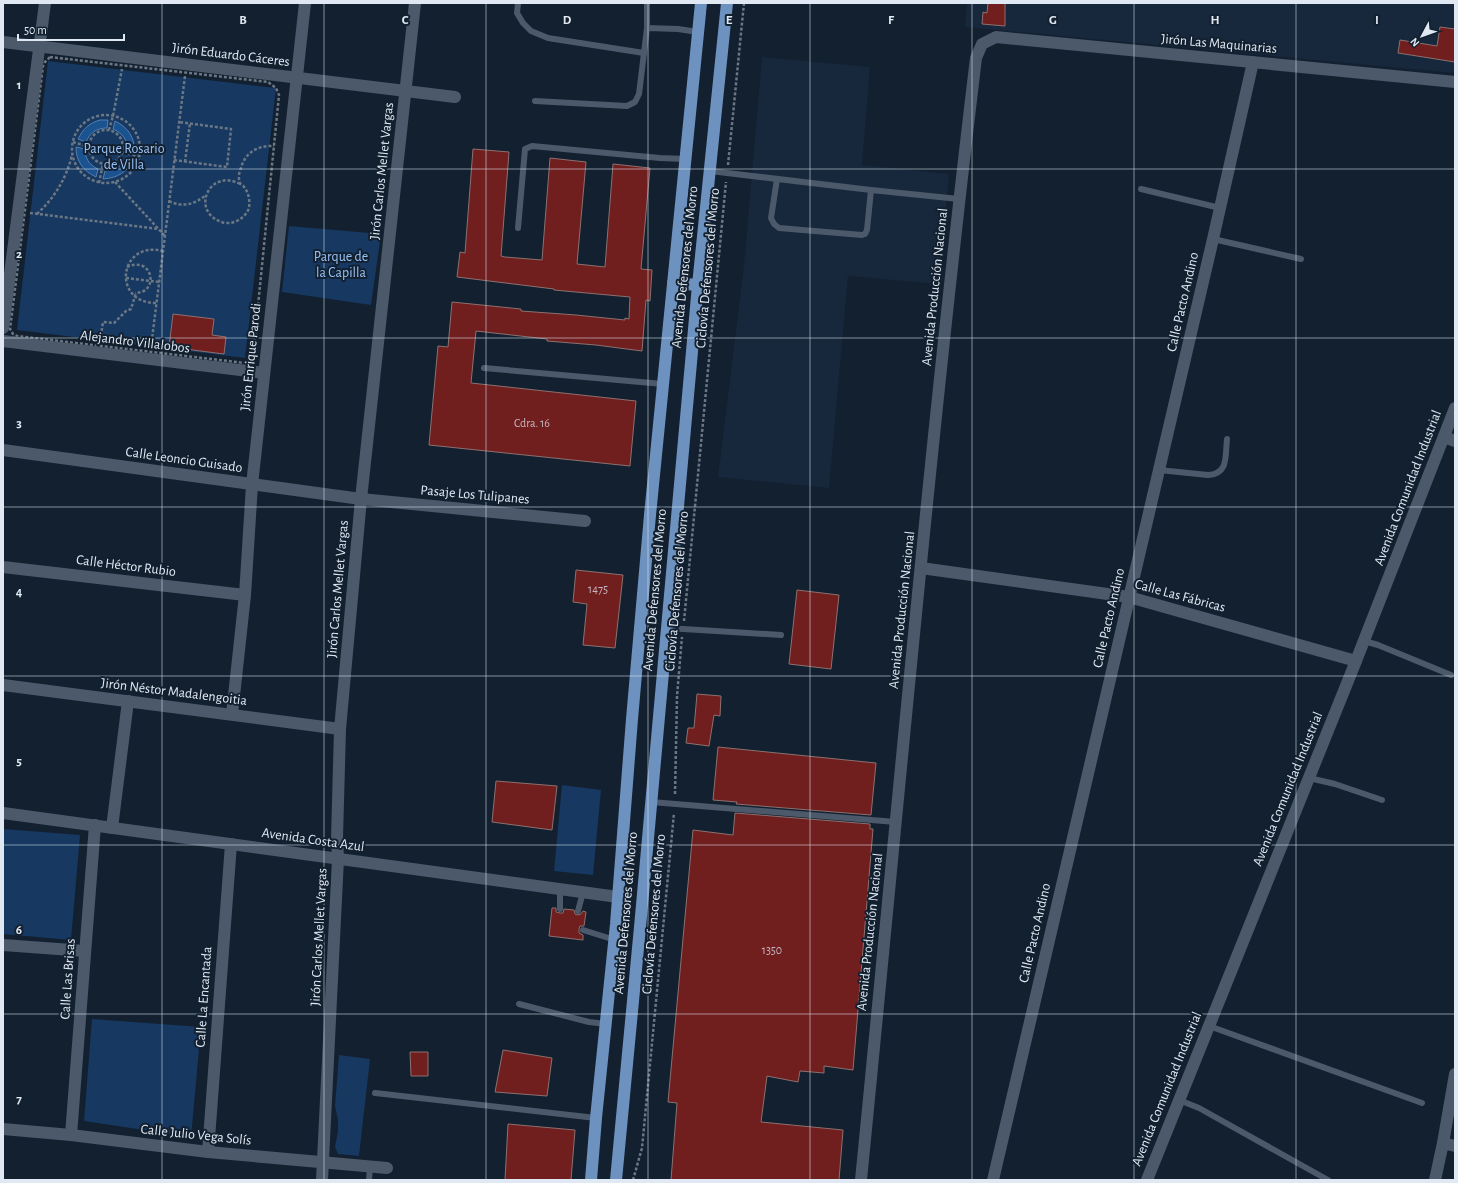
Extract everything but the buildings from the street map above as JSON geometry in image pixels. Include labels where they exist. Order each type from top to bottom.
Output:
[{"type":"main road","name":"Avenida Defensores del Morro","points":[[591,1180],[615,940],[632,719],[663,384],[701,3]]},
{"type":"main road","name":"Avenida Defensores del Morro","points":[[616,1180],[698,284],[727,3]]},
{"type":"main road","points":[[673,283],[698,284]]},
{"type":"street","points":[[3,328],[45,3]]},
{"type":"street","name":"Jirón Enrique Parodi","points":[[232,714],[245,595],[252,485],[305,3]]},
{"type":"street","name":"Jirón Carlos Mellet Vargas","points":[[322,1180],[338,859],[337,838],[340,728],[362,499],[415,3]]},
{"type":"street","name":"Jirón Las Maquinarias","points":[[982,44],[996,37],[1455,82]]},
{"type":"street","name":"Jirón Eduardo Cáceres","points":[[3,42],[455,97]]},
{"type":"street","name":"Avenida Producción Nacional","points":[[861,1180],[959,199],[976,58],[982,44]]},
{"type":"street","name":"Calle Pacto Andino","points":[[993,1180],[1213,239],[1252,62]]},
{"type":"street","name":"Alejandro Villalobos","points":[[3,341],[264,373]]},
{"type":"street","name":"Avenida Comunidad Industrial","points":[[1147,1180],[1364,641],[1449,439],[1455,408]]},
{"type":"street","name":"Calle Leoncio Guisado","points":[[3,450],[362,499]]},
{"type":"street","name":"Pasaje Los Tulipanes","points":[[362,499],[585,521]]},
{"type":"street","name":"Calle Héctor Rubio","points":[[3,567],[245,595]]},
{"type":"street","name":"Calle Las Fábricas","points":[[921,568],[1129,597],[1356,662]]},
{"type":"street","name":"Jirón Néstor Madalengoitia","points":[[3,685],[340,728]]},
{"type":"street","points":[[112,828],[128,701]]},
{"type":"street","name":"Avenida Costa Azul","points":[[3,813],[618,897]]},
{"type":"street","name":"Calle Las Brisas","points":[[71,1135],[94,825]]},
{"type":"street","name":"Calle La Encantada","points":[[208,1152],[231,844]]},
{"type":"street","points":[[3,945],[85,952]]},
{"type":"street","points":[[1435,1180],[1455,1074]]},
{"type":"street","name":"Calle Julio Vega Solís","points":[[3,1129],[71,1135],[208,1152],[387,1168]]},
{"type":"street","points":[[1443,1144],[1455,1146]]},
{"type":"lane","points":[[518,3],[517,12],[523,23],[531,31],[548,38],[644,53]]},
{"type":"lane","points":[[535,101],[627,106],[635,102],[639,94],[644,53],[647,28],[647,3]]},
{"type":"lane","points":[[647,28],[678,29],[698,32]]},
{"type":"lane","points":[[518,228],[525,149],[528,147],[532,146],[685,159]]},
{"type":"lane","points":[[710,171],[959,199]]},
{"type":"lane","points":[[777,179],[771,218],[774,224],[779,228],[862,236],[867,230],[871,190]]},
{"type":"lane","points":[[1141,190],[1220,208]]},
{"type":"lane","points":[[1213,239],[1301,258]]},
{"type":"lane","points":[[484,368],[663,384]]},
{"type":"lane","points":[[1159,470],[1216,475],[1221,471],[1224,465],[1227,439]]},
{"type":"lane","points":[[667,628],[781,635]]},
{"type":"lane","points":[[1364,641],[1378,645],[1451,675]]},
{"type":"lane","points":[[1309,778],[1335,784],[1382,800]]},
{"type":"lane","points":[[651,802],[896,822]]},
{"type":"lane","points":[[560,889],[560,909]]},
{"type":"lane","points":[[578,911],[583,892]]},
{"type":"lane","points":[[584,930],[615,940]]},
{"type":"lane","points":[[519,1004],[589,1022],[606,1024]]},
{"type":"lane","points":[[1209,1026],[1422,1103]]},
{"type":"lane","points":[[375,1093],[596,1118]]},
{"type":"lane","points":[[1179,1100],[1199,1108],[1328,1180]]},
{"type":"lane","points":[[369,1180],[370,1167]]},
{"type":"path","name":"Ciclovía Defensores del Morro","points":[[633,1180],[642,1148],[675,804],[677,696],[744,3]]},
{"type":"path","points":[[54,57],[122,65],[268,82],[276,88],[279,95],[252,359],[248,363],[17,336],[11,331],[44,62],[47,59],[54,57]]},
{"type":"path","points":[[109,130],[122,65]]},
{"type":"path","points":[[150,352],[185,72]]},
{"type":"path","points":[[37,214],[54,197],[66,177],[72,154],[73,142],[77,131],[89,120],[97,117],[113,116],[128,123],[133,129],[140,144],[139,157],[135,168],[123,179],[107,184],[91,180],[81,173],[72,154]]},
{"type":"path","points":[[174,160],[227,167],[232,129],[179,122]]},
{"type":"path","points":[[185,162],[190,123]]},
{"type":"path","points":[[109,130],[121,138],[123,152],[118,160],[112,163],[103,164],[91,156],[89,147],[91,138],[95,134],[100,131],[109,130]]},
{"type":"path","points":[[73,142],[89,147]]},
{"type":"path","points":[[240,184],[240,170],[245,158],[256,149],[274,146]]},
{"type":"path","points":[[123,152],[139,157]]},
{"type":"path","points":[[99,183],[103,164]]},
{"type":"path","points":[[169,201],[185,205],[196,202],[206,194],[210,188],[221,180],[234,180],[245,188],[248,195],[248,208],[240,219],[234,222],[221,222],[214,219],[206,208],[206,194]]},
{"type":"path","points":[[115,182],[165,236]]},
{"type":"path","points":[[25,212],[159,229]]},
{"type":"path","points":[[156,304],[141,301],[131,292],[126,278],[127,267],[134,256],[141,252],[148,249],[163,251]]},
{"type":"path","points":[[127,267],[138,264],[144,266],[150,275],[151,281],[149,286],[145,291],[135,295]]},
{"type":"path","points":[[126,278],[159,282]]},
{"type":"path","points":[[99,346],[103,322],[114,323],[126,311],[131,309],[135,295]]},
{"type":"shaded area","points":[[967,3],[1455,3],[1455,73],[965,27]]},
{"type":"shaded area","points":[[762,57],[870,67],[862,165],[949,174],[939,284],[848,276],[829,488],[718,477],[744,266]]},
{"type":"shaded area","points":[[100,120],[108,120],[107,128],[94,132],[89,136],[86,142],[78,139],[87,127]]},
{"type":"shaded area","points":[[115,121],[124,127],[132,137],[135,152],[127,150],[124,137],[113,129]]},
{"type":"shaded area","points":[[76,147],[85,149],[88,161],[98,169],[96,177],[87,172],[81,165],[77,157]]},
{"type":"shaded area","points":[[126,157],[134,159],[122,174],[103,179],[105,171],[118,167],[123,163]]},
{"type":"green space","name":"Parque Rosario de Villa","points":[[48,61],[276,88],[245,358],[17,330]]},
{"type":"green space","name":"Parque de la Capilla","points":[[289,226],[381,234],[371,305],[282,292]]},
{"type":"green space","points":[[562,785],[601,790],[593,875],[554,871]]},
{"type":"green space","points":[[3,829],[80,835],[71,940],[3,934]]},
{"type":"green space","points":[[92,1019],[201,1027],[191,1137],[84,1121]]},
{"type":"green space","points":[[339,1055],[370,1059],[359,1156],[338,1154],[335,1147],[338,1131],[338,1120],[335,1106]]}]
